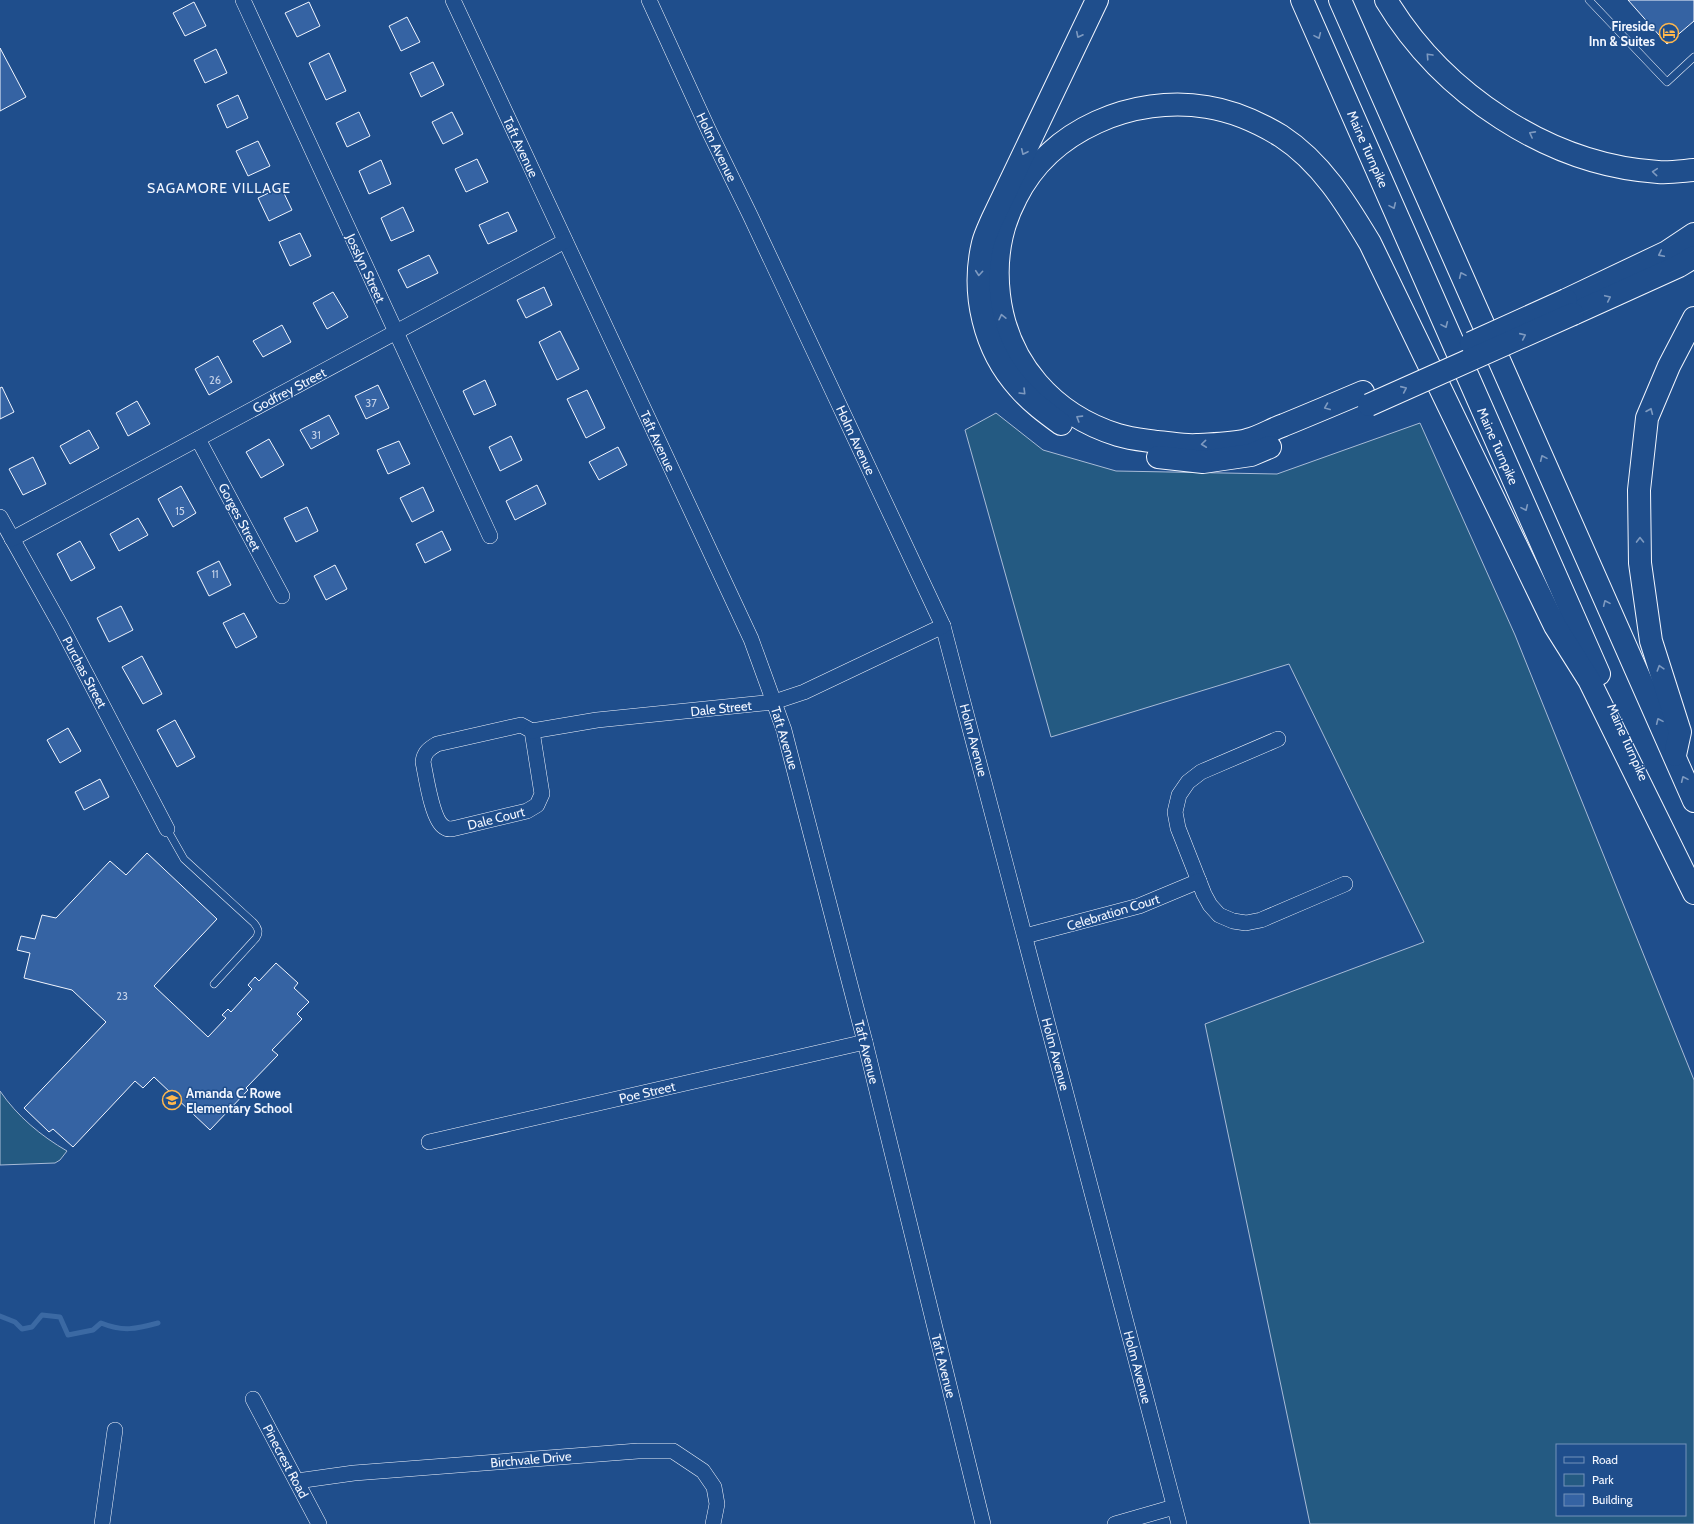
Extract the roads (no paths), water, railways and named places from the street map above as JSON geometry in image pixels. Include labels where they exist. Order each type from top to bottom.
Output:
[{"type":"highway","points":[[1097,0],[1020,160],[983,242],[978,281],[983,320],[997,356],[1007,373],[1019,389],[1034,402],[1065,427],[1081,436],[1117,450],[1203,462],[1251,455],[1366,399],[1569,307],[1679,266],[1694,257]]},
{"type":"highway","name":"Maine Turnpike","points":[[1302,0],[1694,892]]},
{"type":"highway","points":[[1340,0],[1694,801]]},
{"type":"highway","points":[[1386,0],[1417,43],[1444,72],[1475,98],[1514,125],[1544,141],[1582,157],[1620,168],[1659,172],[1694,170]]},
{"type":"highway","points":[[1366,399],[1247,440],[1196,445],[1175,444],[1120,436],[1102,430],[1085,421],[1058,402],[1038,384],[1015,352],[1004,322],[997,277],[999,241],[1016,197],[1030,173],[1074,134],[1110,117],[1148,106],[1169,104],[1209,107],[1247,118],[1265,127],[1293,145],[1326,177],[1350,209],[1370,243],[1555,626],[1589,680],[1694,892]]},
{"type":"highway","points":[[1569,307],[1667,252],[1694,234]]},
{"type":"highway","points":[[1675,757],[1680,732],[1651,640],[1641,571],[1639,490],[1648,418],[1669,366],[1694,318]]},
{"type":"street","name":"Josslyn Street","points":[[242,0],[490,536]]},
{"type":"street","name":"Taft Avenue","points":[[453,0],[751,639],[774,702],[792,761],[865,1042],[983,1524]]},
{"type":"street","name":"Holm Avenue","points":[[649,0],[709,131],[943,626],[1179,1524]]},
{"type":"street","name":"Godfrey Street","points":[[12,539],[565,241]]},
{"type":"street","name":"Gorges Street","points":[[198,439],[282,596]]},
{"type":"street","name":"Purchas Street","points":[[0,517],[61,626],[167,829]]},
{"type":"street","name":"Dale Street","points":[[532,731],[597,720],[774,702],[804,692],[943,626]]},
{"type":"street","name":"Dale Court","points":[[521,725],[532,731],[542,794],[537,804],[527,811],[513,815],[449,829],[443,827],[436,815],[423,762],[427,751],[437,744],[514,726],[521,725]]},
{"type":"street","points":[[1278,739],[1201,772],[1188,782],[1180,795],[1175,812],[1178,828],[1210,905],[1219,915],[1233,921],[1246,923],[1262,920],[1345,884]]},
{"type":"street","name":"Celebration Court","points":[[1025,936],[1134,908],[1199,881]]},
{"type":"street","name":"Poe Street","points":[[429,1142],[865,1042]]},
{"type":"street","name":"Pinecrest Road","points":[[253,1398],[319,1524]]},
{"type":"street","points":[[102,1524],[115,1430]]},
{"type":"street","name":"Birchvale Drive","points":[[297,1481],[362,1473],[638,1451],[673,1451],[704,1470],[714,1487],[717,1504],[713,1524]]},
{"type":"street","points":[[1115,1524],[1174,1507]]},
{"type":"lane","points":[[1590,0],[1667,82],[1694,57]]},
{"type":"lane","points":[[167,829],[184,859],[258,928],[258,935],[256,938],[214,984]]},
{"type":"waterway","points":[[0,1316],[15,1322],[22,1329],[32,1327],[42,1315],[60,1317],[68,1335],[93,1330],[101,1323],[123,1329],[143,1327],[158,1323]]},
{"type":"place","name":"Fireside Inn & Suites","points":[[1669,33]]},
{"type":"place","name":"Amanda C. Rowe Elementary School","points":[[172,1100]]},
{"type":"district","name":"SAGAMORE VILLAGE","points":[[219,188]]}]
